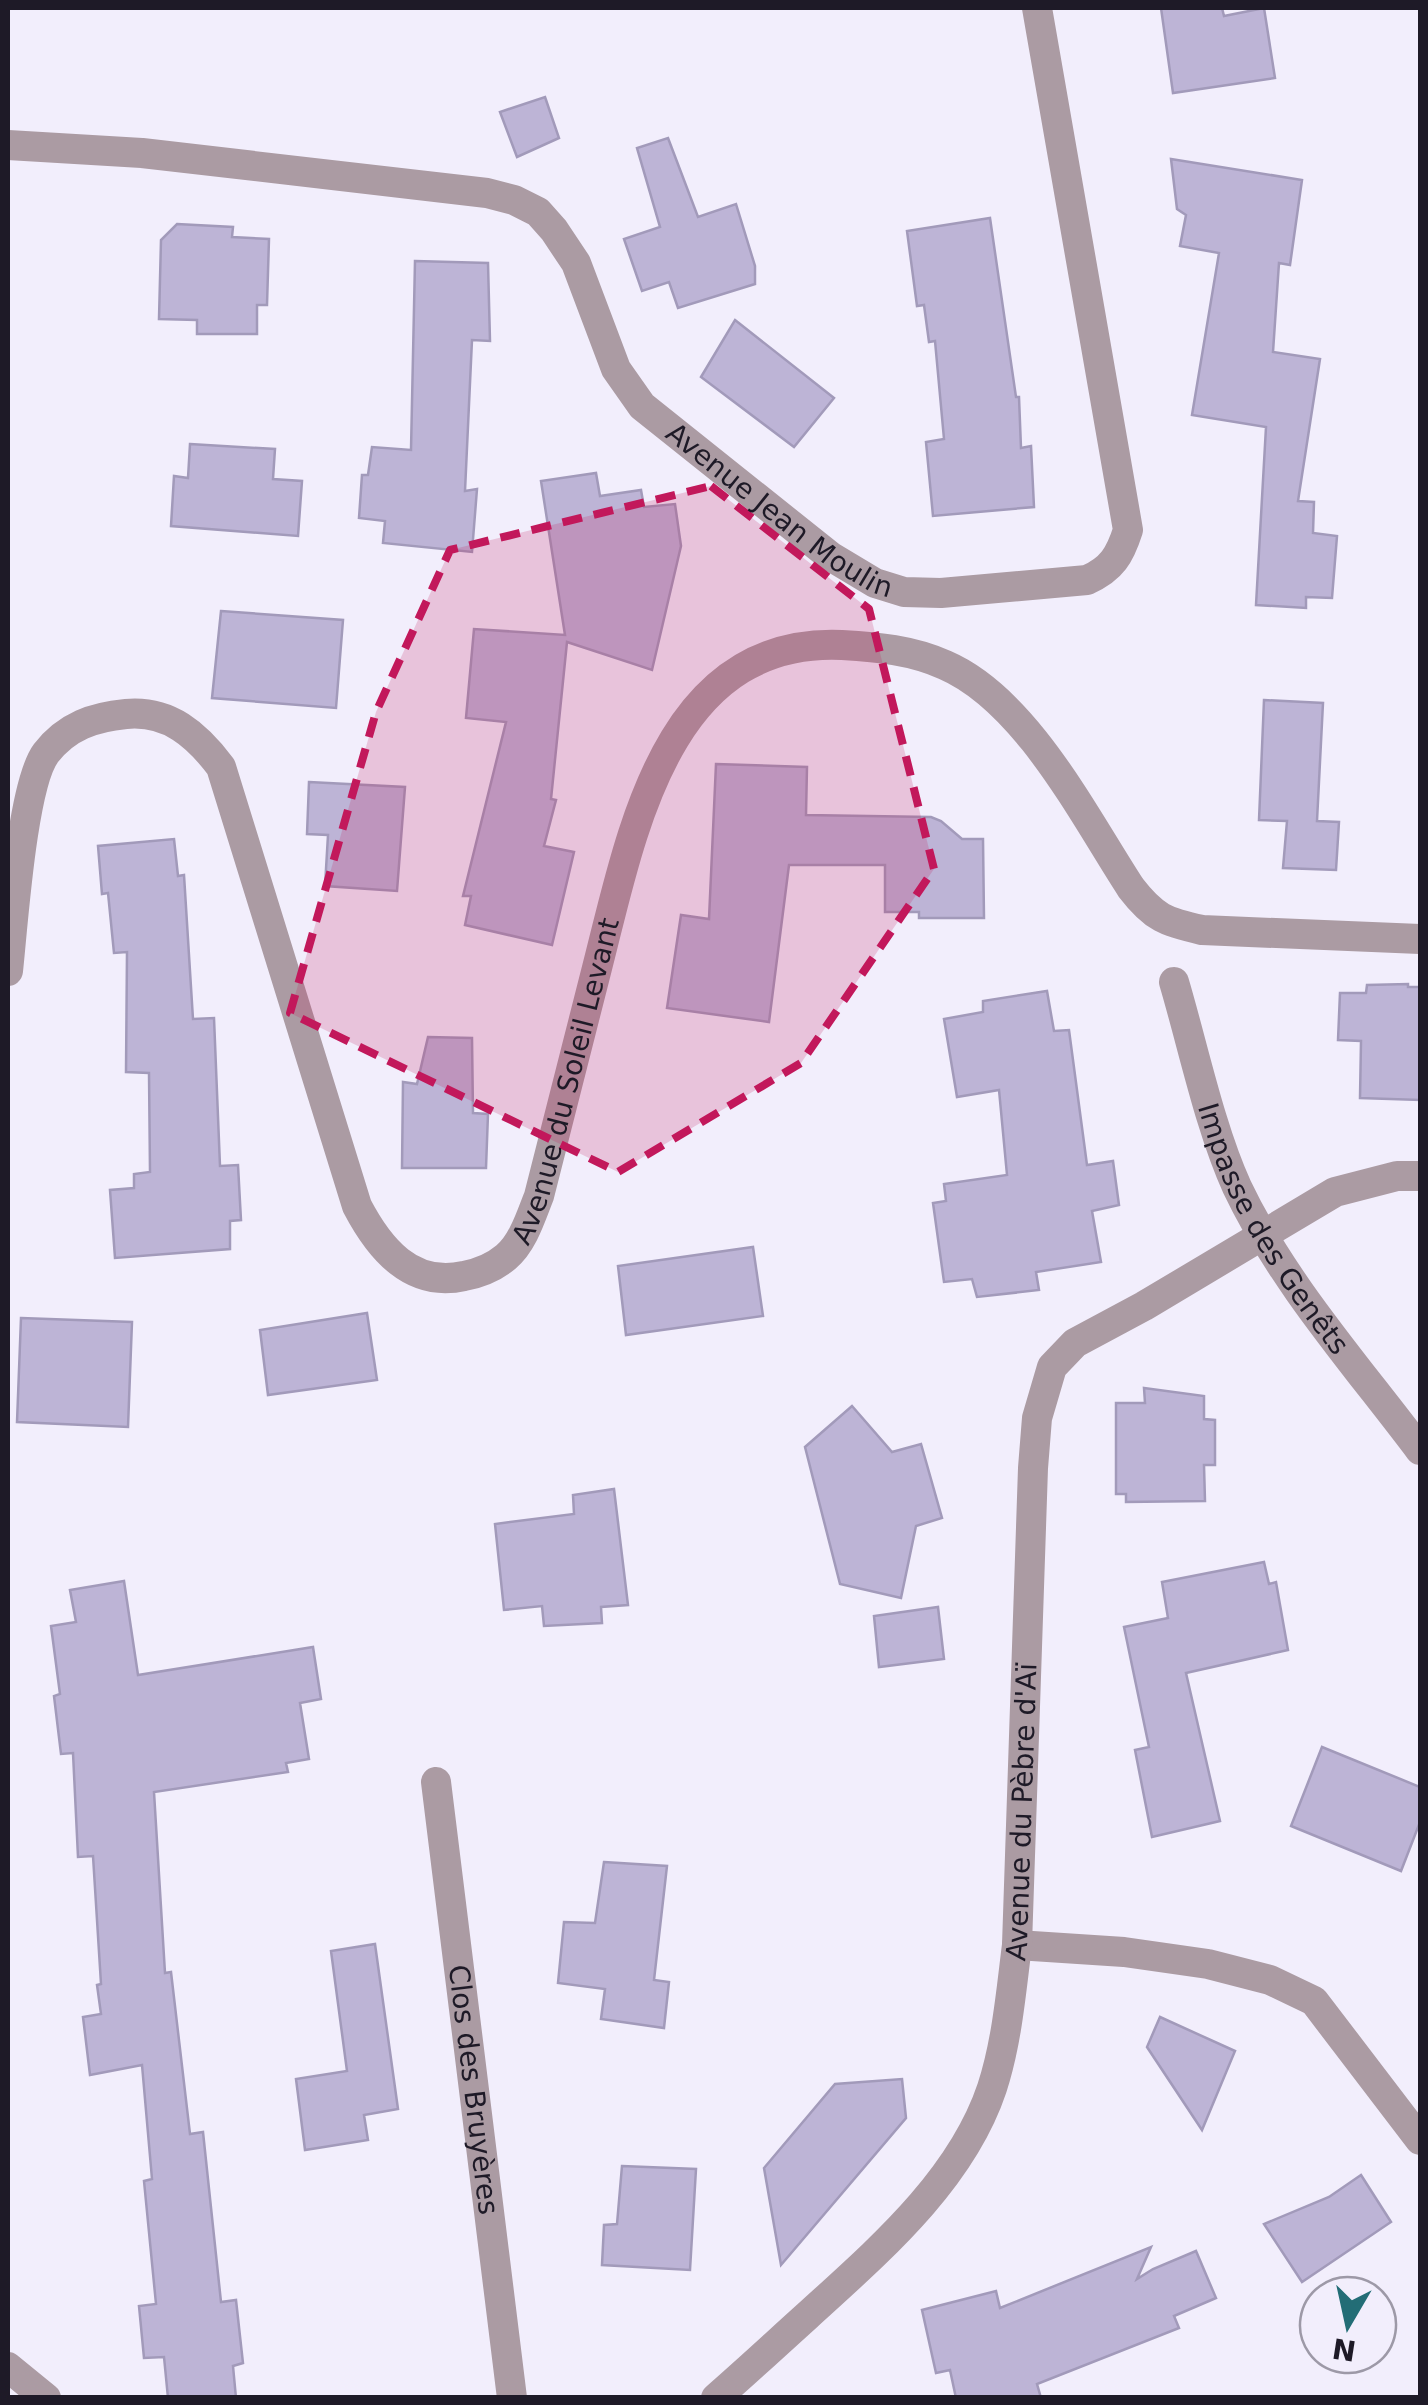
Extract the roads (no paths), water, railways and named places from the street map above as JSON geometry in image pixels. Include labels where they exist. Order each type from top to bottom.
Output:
[{"type":"street","name":"Avenue Jean Moulin","points":[[8,145],[142,154],[469,191],[514,200],[538,212],[576,264],[616,369],[642,406],[830,556],[875,583],[904,592],[941,594],[1088,580],[1107,571],[1122,552],[1128,530],[1037,8]]},
{"type":"street","name":"Avenue du Soleil Levant","points":[[8,972],[25,830],[44,755],[72,728],[97,716],[138,713],[166,718],[199,738],[221,767],[356,1206],[372,1236],[388,1254],[418,1275],[451,1279],[483,1272],[508,1255],[539,1196],[630,836],[667,747],[691,712],[726,680],[764,657],[816,644],[888,648],[946,665],[998,698],[1025,727],[1131,888],[1147,909],[1167,922],[1202,930],[1420,939]]},
{"type":"street","name":"Impasse des Genêts","points":[[1174,982],[1231,1171],[1262,1234],[1420,1450]]},
{"type":"street","name":"Avenue du Pèbre d'Aï","points":[[716,2398],[910,2217],[945,2174],[976,2126],[992,2087],[1008,2019],[1017,1945],[1033,1468],[1037,1418],[1052,1367],[1075,1343],[1334,1192],[1397,1176],[1420,1176]]},
{"type":"street","name":"Clos des Bruyères","points":[[436,1782],[512,2398]]},
{"type":"street","points":[[1017,1945],[1124,1952],[1208,1964],[1270,1980],[1314,2001],[1420,2140]]},
{"type":"street","points":[[8,2367],[46,2398]]}]
